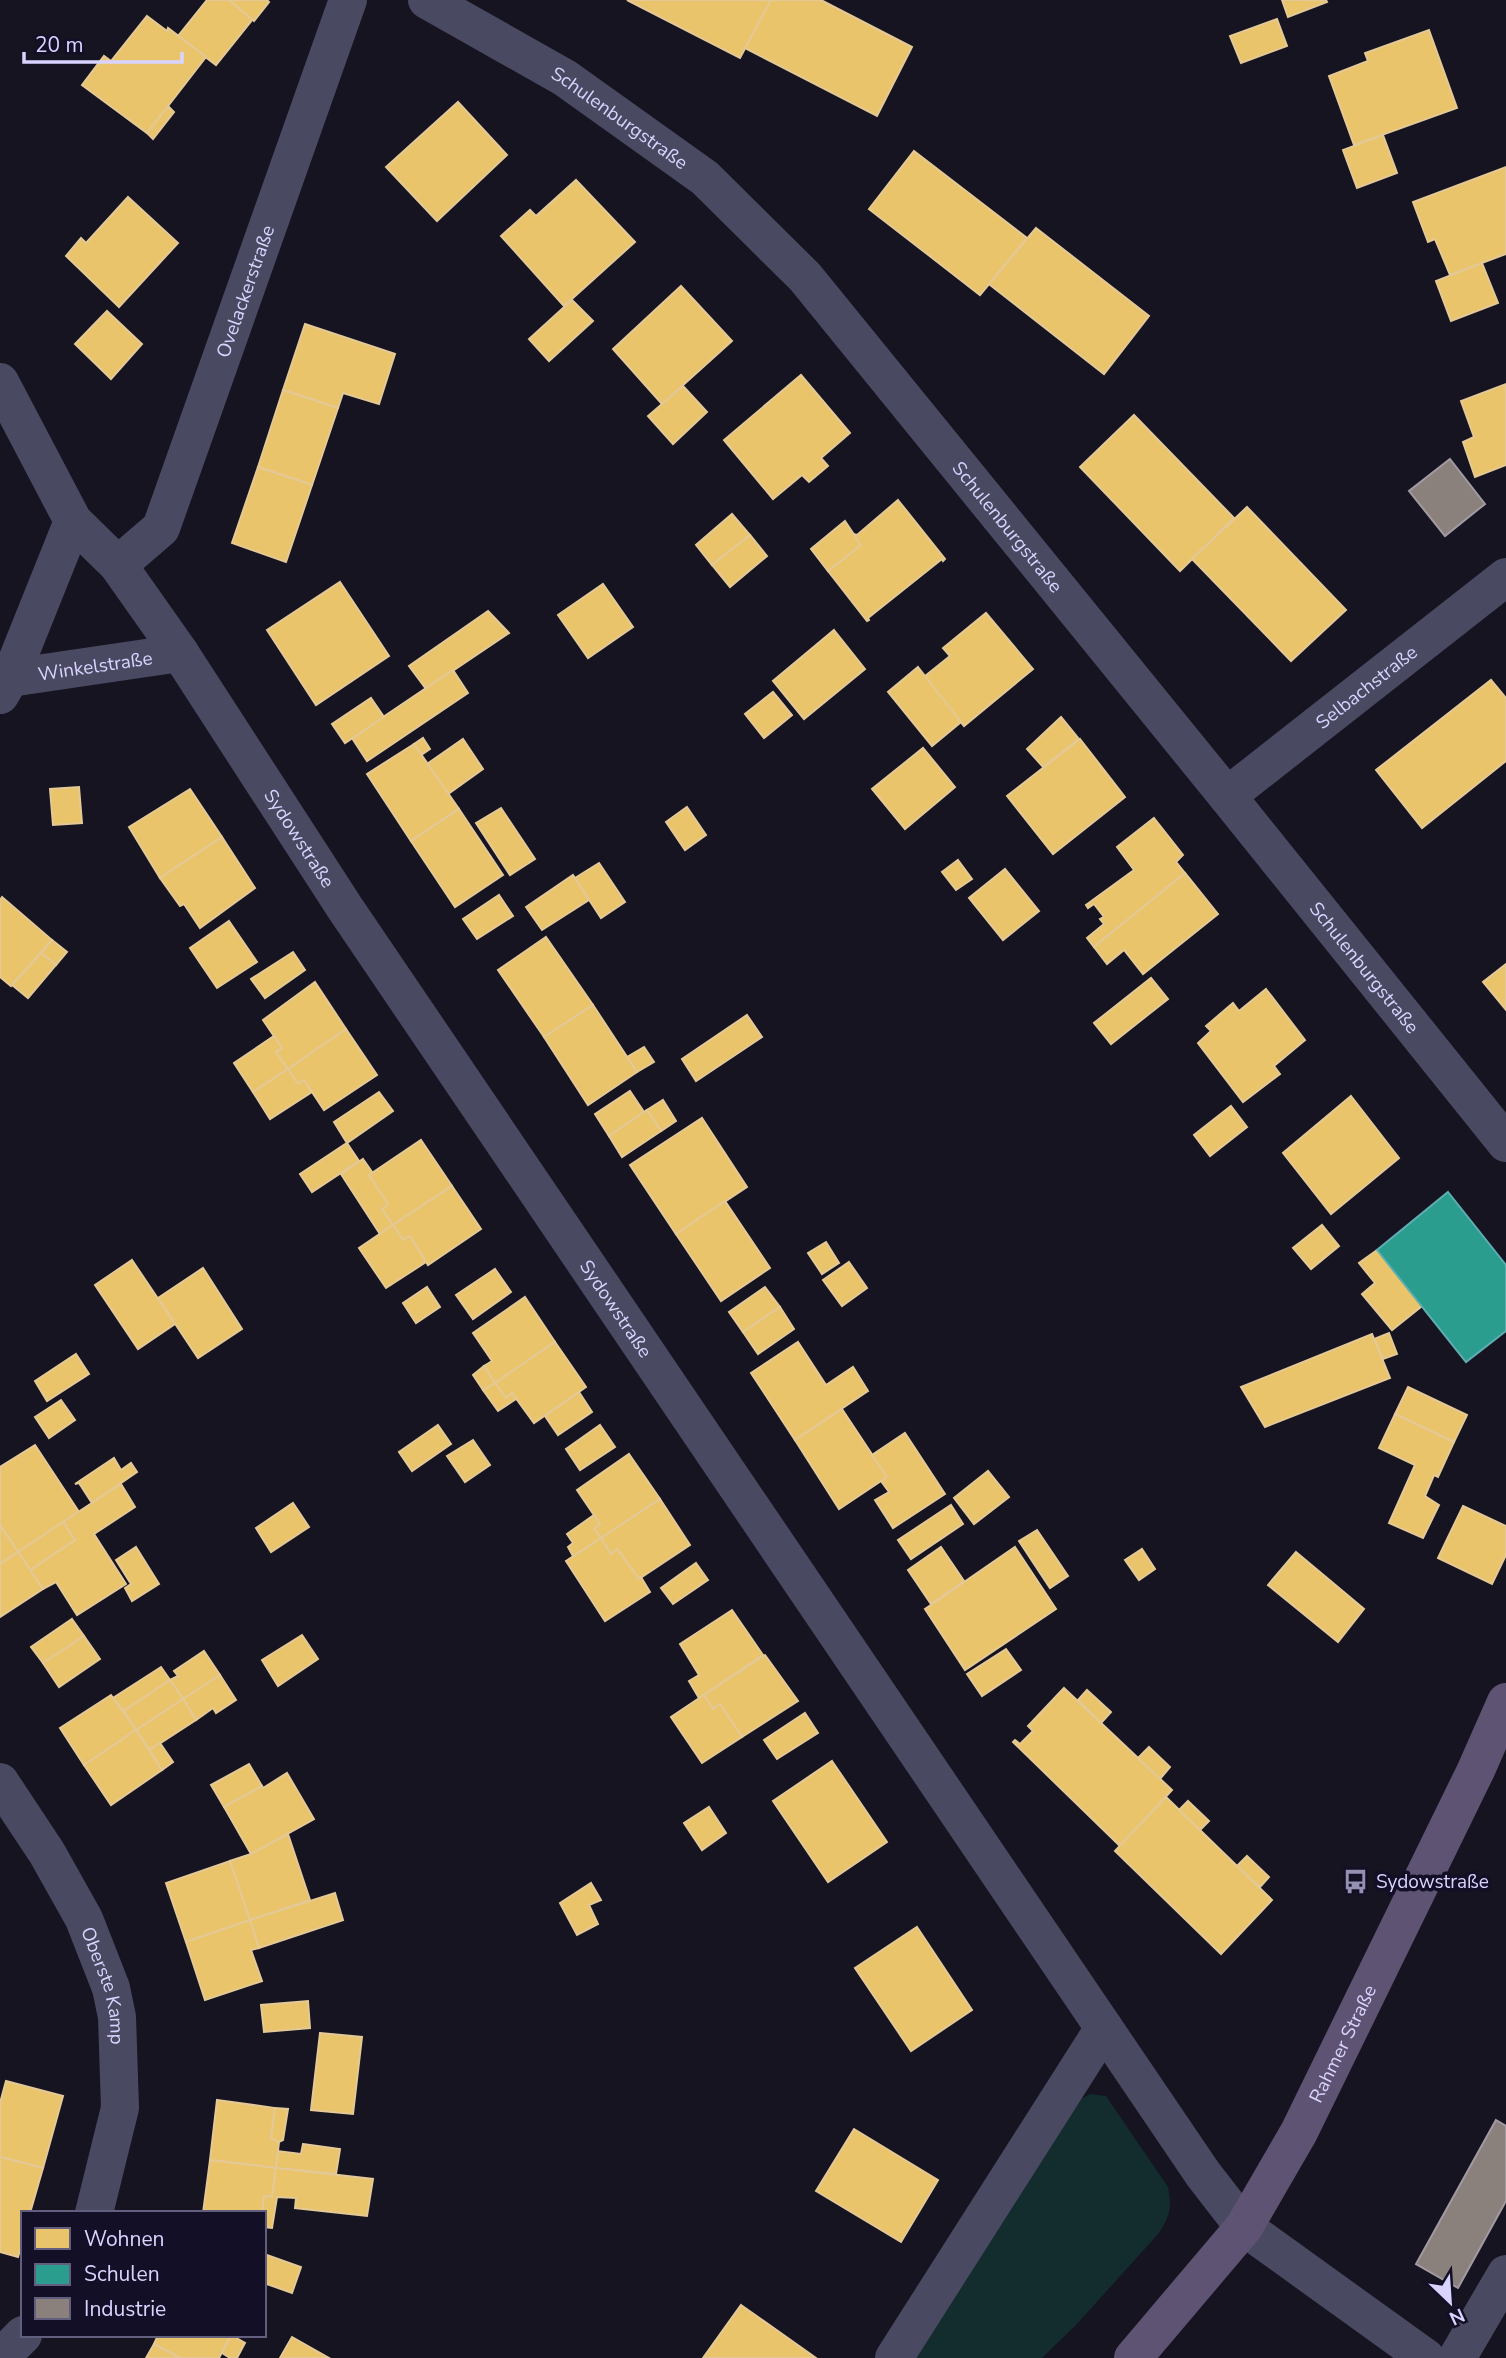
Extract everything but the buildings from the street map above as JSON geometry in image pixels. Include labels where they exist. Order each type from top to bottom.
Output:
[{"type":"main road","name":"Rahmer Straße","points":[[1133,2358],[1244,2227],[1299,2132],[1470,1782],[1506,1702]]},
{"type":"street","name":"Ovelackerstraße","points":[[118,565],[161,528],[348,0]]},
{"type":"street","name":"Schulenburgstraße","points":[[427,0],[565,78],[705,178],[805,278],[1506,1143]]},
{"type":"street","name":"Sydowstraße","points":[[0,382],[73,522],[118,565],[180,653],[353,919],[1203,2174],[1244,2227],[1426,2358]]},
{"type":"street","name":"Winkelstraße","points":[[5,687],[73,522]]},
{"type":"street","name":"Selbachstraße","points":[[1227,796],[1506,577]]},
{"type":"street","name":"Winkelstraße","points":[[5,687],[180,653]]},
{"type":"street","name":"Oberste Kamp","points":[[0,1782],[47,1853],[84,1919],[111,1988],[117,2017],[120,2108],[94,2211]]},
{"type":"street","points":[[894,2358],[1104,2028]]},
{"type":"street","points":[[1457,2358],[1506,2274]]},
{"type":"street","points":[[0,2358],[21,2337]]},
{"type":"green space","points":[[1090,2094],[1106,2096],[1168,2187],[1169,2211],[1159,2233],[1076,2325],[1042,2358],[913,2358],[1063,2109]]},
{"type":"place","name":"Sydowstraße","points":[[1356,1881]]}]
